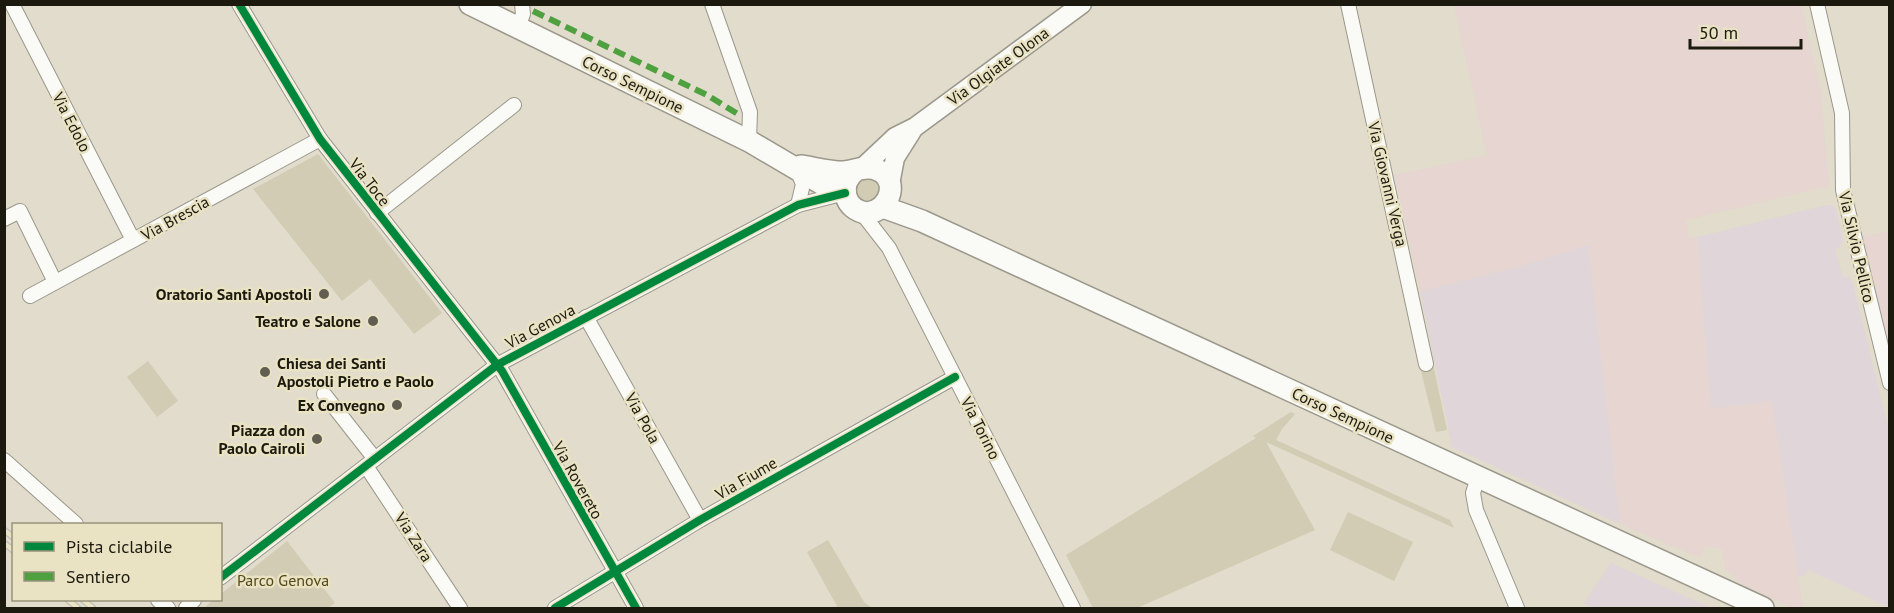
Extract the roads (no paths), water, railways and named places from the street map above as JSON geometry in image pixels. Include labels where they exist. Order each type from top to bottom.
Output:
[{"type":"main road","name":"Corso Sempione","points":[[470,4],[749,141],[794,165],[829,188],[845,192],[850,205],[881,200],[922,221],[1763,609]]},
{"type":"main road","name":"Corso Sempione","points":[[794,165],[835,172],[879,171],[881,200]]},
{"type":"main road","points":[[845,192],[848,179],[858,170]]},
{"type":"street","name":"Via Edolo","points":[[12,4],[133,240]]},
{"type":"street","name":"Via Toce","points":[[239,4],[320,139],[497,365]]},
{"type":"street","points":[[518,28],[523,14],[522,4]]},
{"type":"street","points":[[712,4],[750,112],[749,141]]},
{"type":"street","name":"Via Olgiate Olona","points":[[858,170],[895,137],[915,128],[1082,4]]},
{"type":"street","name":"Via Giovanni Verga","points":[[1348,4],[1426,364]]},
{"type":"street","name":"Via Silvio Pellico","points":[[1817,4],[1842,113],[1843,190],[1890,383]]},
{"type":"street","points":[[376,213],[514,105]]},
{"type":"street","name":"Via Olgiate Olona","points":[[881,200],[895,158],[915,128]]},
{"type":"street","name":"Via Brescia","points":[[30,296],[320,139]]},
{"type":"street","points":[[794,165],[803,184],[798,205]]},
{"type":"street","name":"Via Genova","points":[[222,576],[497,365],[798,205],[845,192]]},
{"type":"street","name":"Via Torino","points":[[881,200],[889,248],[1073,609]]},
{"type":"street","name":"Via Torino","points":[[881,200],[889,248]]},
{"type":"street","points":[[4,219],[20,211],[55,282]]},
{"type":"street","name":"Via Pola","points":[[586,317],[700,520]]},
{"type":"street","name":"Via Rovereto","points":[[497,365],[636,609]]},
{"type":"street","name":"Via Fiume","points":[[555,609],[613,571],[700,520],[955,377]]},
{"type":"street","points":[[324,394],[370,462]]},
{"type":"street","points":[[4,460],[74,523]]},
{"type":"street","name":"Via Zara","points":[[370,462],[460,609]]},
{"type":"street","points":[[1478,477],[1473,494],[1477,515],[1517,609]]},
{"type":"railway","points":[[4,530],[12,536]]},
{"type":"railway","points":[[4,543],[12,549]]},
{"type":"railway","points":[[69,601],[78,608]]},
{"type":"railway","points":[[84,601],[93,608]]},
{"type":"place","name":"Oratorio Santi Apostoli","points":[[324,294]]},
{"type":"place","name":"Teatro e Salone","points":[[373,321]]},
{"type":"place","name":"Chiesa dei Santi Apostoli Pietro e Paolo","points":[[265,372]]},
{"type":"place","name":"Ex Convegno","points":[[397,405]]},
{"type":"place","name":"Piazza don Paolo Cairoli","points":[[317,439]]},
{"type":"park label","name":"Parco Genova","points":[[283,580]]}]
